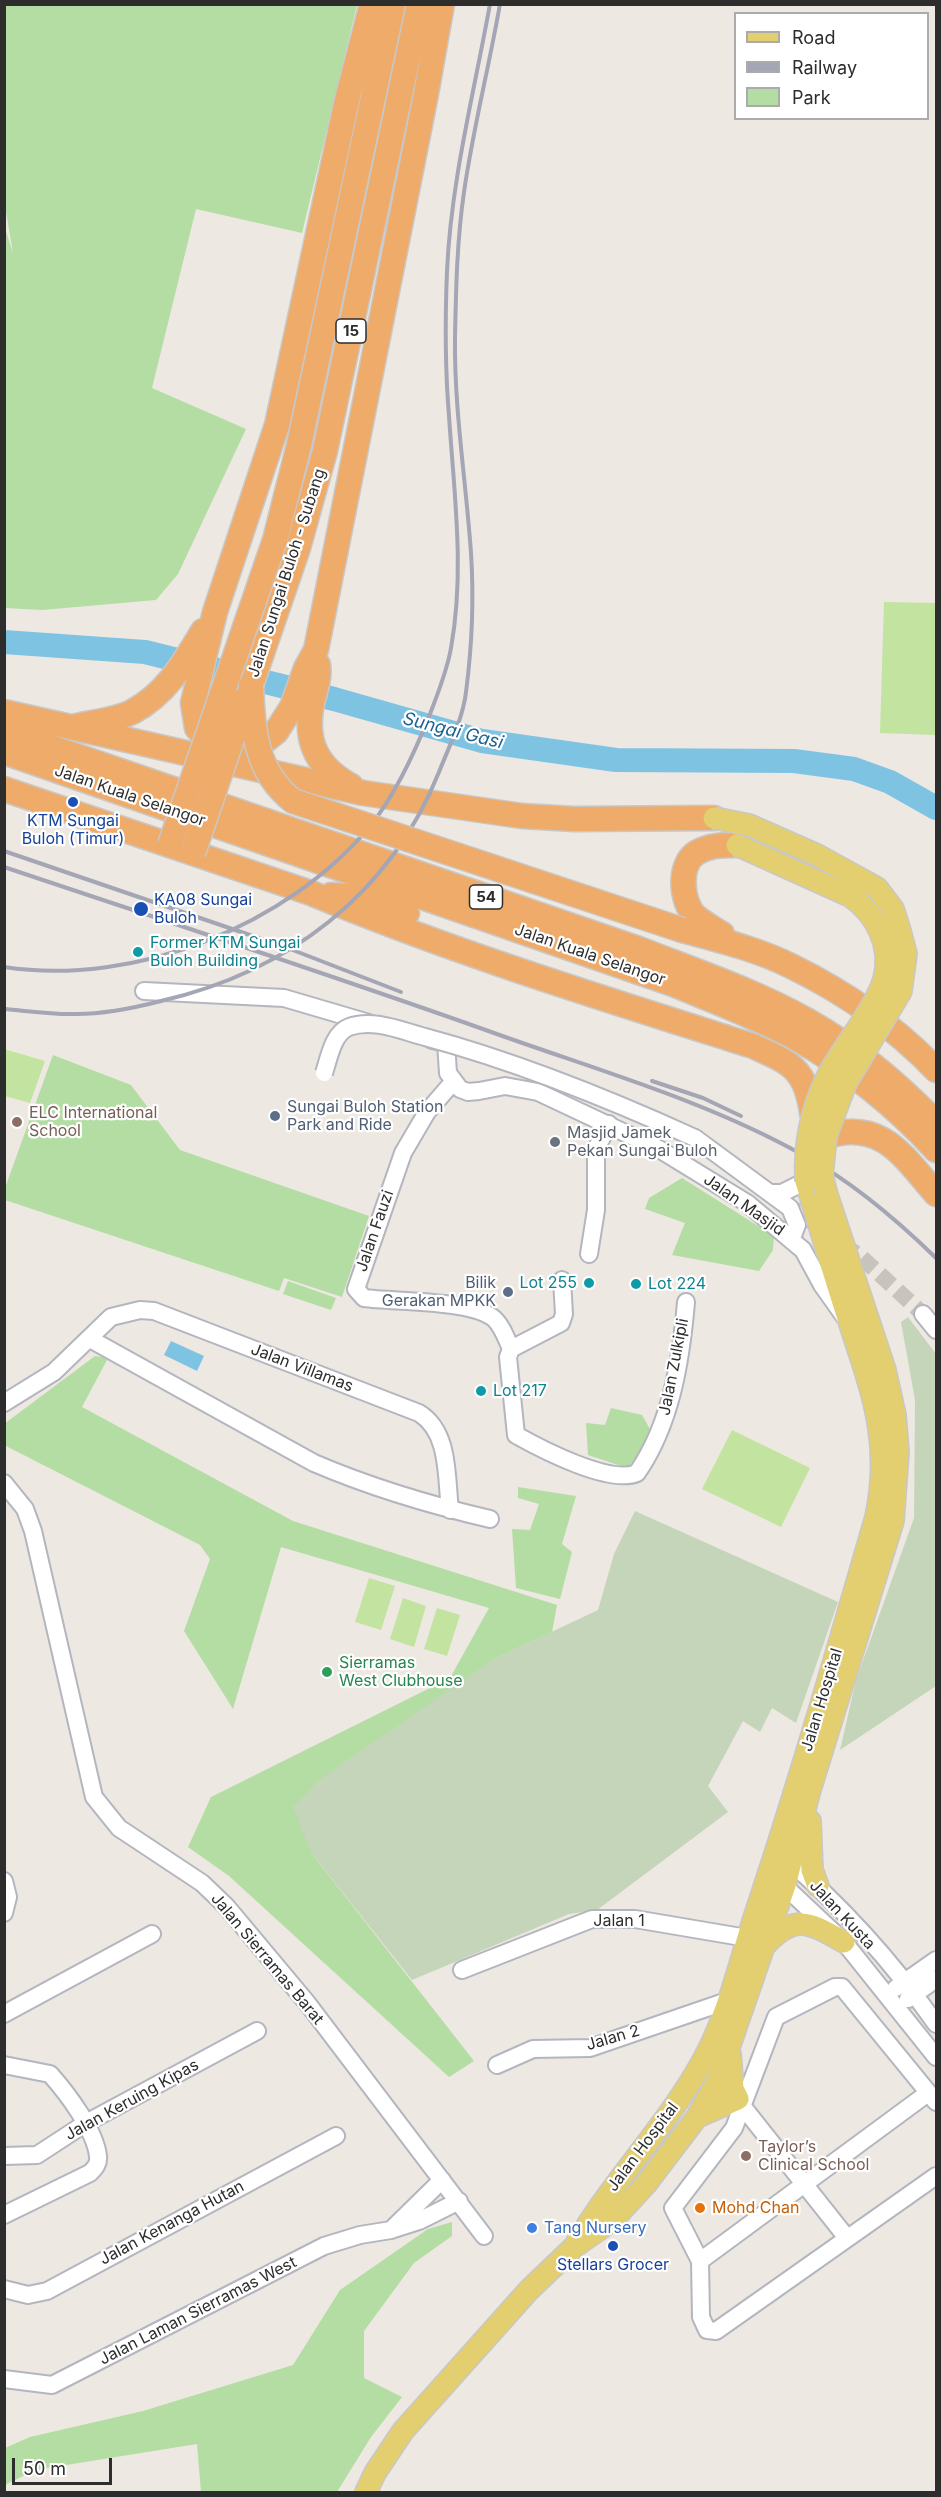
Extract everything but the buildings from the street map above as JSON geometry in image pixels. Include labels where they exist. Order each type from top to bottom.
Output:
[{"type":"highway","points":[[372,4],[347,100],[277,425],[215,612],[188,679],[198,728],[212,744],[236,751],[261,744],[301,711],[319,672],[316,650],[426,94],[441,4]]},
{"type":"highway","name":"Jalan Sungai Buloh - Subang","points":[[170,845],[275,540],[299,445],[393,4]]},
{"type":"highway","name":"Jalan Sungai Buloh - Subang","points":[[193,853],[298,548],[325,451],[419,4]]},
{"type":"highway","points":[[71,727],[132,712],[161,691],[188,679]]},
{"type":"highway","points":[[251,685],[253,729],[258,754],[266,772],[279,790],[292,801],[682,930],[739,946],[791,966],[845,997],[906,1039],[936,1071]]},
{"type":"highway","points":[[301,711],[310,742],[332,776],[363,793]]},
{"type":"highway","points":[[4,712],[363,793],[522,816],[574,819],[714,818]]},
{"type":"highway","name":"Jalan Kuala Selangor","points":[[4,731],[639,949],[732,986],[806,1020],[842,1042],[891,1079],[936,1122]]},
{"type":"highway","name":"Jalan Kuala Selangor","points":[[4,752],[673,984],[804,1043],[878,1095],[936,1150]]},
{"type":"highway","points":[[4,789],[311,893],[356,912],[558,983],[753,1046],[778,1057],[796,1070],[809,1087],[812,1113]]},
{"type":"highway","points":[[736,845],[713,845],[694,854],[684,873],[684,897],[694,915],[739,946]]},
{"type":"highway","points":[[311,893],[364,897],[614,989],[647,990],[673,984]]},
{"type":"highway","points":[[825,1136],[846,1130],[873,1133],[896,1148],[936,1194]]},
{"type":"main road","name":"Jalan Hospital","points":[[714,818],[749,825],[817,855],[877,888],[893,909],[906,954],[901,991],[846,1083],[825,1136],[822,1174],[885,1370],[895,1415],[898,1480],[893,1521],[809,1793],[783,1857]]},
{"type":"main road","name":"Jalan Hospital","points":[[366,2493],[375,2473],[403,2431],[529,2290],[574,2247],[613,2220],[670,2155],[697,2117],[717,2082],[730,2048],[756,1942],[777,1879],[876,1517],[882,1486],[883,1448],[876,1408],[806,1181],[806,1142],[812,1113],[828,1075],[884,980],[884,944],[876,922],[864,906],[850,896],[736,845]]},
{"type":"main road","points":[[809,1793],[809,1851],[812,1870],[818,1886]]},
{"type":"main road","points":[[756,1942],[796,1923],[809,1922],[844,1942]]},
{"type":"main road","name":"Jalan Hospital","points":[[574,2247],[601,2201],[636,2160],[673,2110],[699,2067],[711,2044],[727,2001],[756,1942]]},
{"type":"main road","points":[[697,2117],[740,2101],[733,2089],[730,2048]]},
{"type":"main road","points":[[636,2160],[664,2138],[704,2085],[717,2082]]},
{"type":"street","points":[[144,991],[284,998],[446,1043],[448,1073],[453,1082]]},
{"type":"street","points":[[324,1073],[337,1036],[347,1027],[363,1023],[381,1025],[496,1058],[596,1094],[695,1138],[772,1193],[795,1214],[797,1230],[792,1238]]},
{"type":"street","name":"Jalan Masjid","points":[[453,1082],[468,1092],[505,1086],[538,1092],[609,1124],[678,1161],[747,1203],[792,1238],[810,1261],[822,1285],[850,1323]]},
{"type":"street","name":"Jalan Fauzi","points":[[453,1082],[427,1112],[403,1152],[356,1289],[364,1298],[450,1305],[493,1317],[511,1349]]},
{"type":"street","points":[[589,1254],[596,1210],[596,1149],[609,1124]]},
{"type":"street","points":[[678,1161],[691,1153],[711,1148]]},
{"type":"street","points":[[772,1193],[782,1192],[806,1181]]},
{"type":"street","points":[[511,1349],[561,1323],[564,1314],[562,1280]]},
{"type":"street","name":"Jalan Zulkipli","points":[[511,1349],[507,1371],[516,1435],[589,1467],[622,1477],[637,1473],[657,1444],[670,1404],[686,1302]]},
{"type":"street","name":"Jalan Villamas","points":[[4,1403],[54,1372],[111,1317],[140,1311],[154,1311],[430,1419],[439,1431],[450,1510]]},
{"type":"street","points":[[923,1314],[936,1330]]},
{"type":"street","points":[[90,1339],[314,1463],[342,1475],[450,1510],[490,1519]]},
{"type":"street","name":"Jalan Sierramas Barat","points":[[4,1482],[25,1509],[33,1532],[94,1797],[119,1828],[202,1883],[226,1906],[308,2004],[484,2236]]},
{"type":"street","name":"Jalan Kusta","points":[[783,1857],[818,1886],[910,1988],[934,2020]]},
{"type":"street","name":"Jalan Kusta","points":[[777,1879],[844,1942],[893,2000],[936,2057]]},
{"type":"street","points":[[4,1881],[8,1897],[4,1913]]},
{"type":"street","name":"Jalan 1","points":[[462,1970],[592,1919],[635,1919],[756,1942]]},
{"type":"street","points":[[4,2014],[152,1934]]},
{"type":"street","points":[[893,2000],[910,1988],[936,1960]]},
{"type":"street","points":[[910,1988],[936,1979]]},
{"type":"street","points":[[934,2020],[931,2000],[936,1986]]},
{"type":"street","points":[[700,2261],[806,2183],[932,2098],[845,1989],[838,1987],[776,2017],[740,2101],[734,2128],[673,2208],[674,2214],[700,2261],[701,2319],[707,2330],[713,2332],[936,2176]]},
{"type":"street","name":"Jalan 2","points":[[497,2065],[533,2049],[590,2048],[727,2001]]},
{"type":"street","name":"Jalan Keruing Kipas","points":[[4,2156],[37,2155],[86,2123],[257,2031]]},
{"type":"street","points":[[4,2065],[50,2074],[86,2123],[98,2156],[97,2166],[90,2173],[4,2216]]},
{"type":"street","points":[[717,2082],[740,2101],[847,2238]]},
{"type":"street","name":"Jalan Kenanga Hutan","points":[[4,2289],[28,2295],[47,2291],[336,2136]]},
{"type":"street","points":[[391,2230],[442,2180]]},
{"type":"street","points":[[391,2230],[419,2222],[459,2201]]},
{"type":"street","name":"Jalan Laman Sierramas West","points":[[4,2379],[52,2385],[324,2246],[360,2235],[391,2230]]},
{"type":"green space","points":[[5,4],[357,5],[302,233],[196,209],[152,388],[246,429],[178,574],[156,600],[42,610],[5,608],[5,228],[13,253],[4,200]]},
{"type":"green space","points":[[884,602],[936,603],[936,735],[880,733]]},
{"type":"green space","points":[[4,1049],[45,1061],[30,1103],[5,1096]]},
{"type":"green space","points":[[53,1055],[131,1085],[180,1150],[369,1216],[342,1297],[284,1278],[279,1291],[5,1200],[5,1188]]},
{"type":"green space","points":[[682,1178],[774,1236],[773,1250],[759,1271],[672,1255],[685,1223],[645,1209],[649,1198]]},
{"type":"green space","points":[[288,1281],[336,1298],[331,1310],[283,1294]]},
{"type":"green space","points":[[908,1317],[936,1354],[936,1686],[840,1750],[856,1680],[914,1518],[915,1400],[901,1322]]},
{"type":"green space","points":[[95,1356],[108,1358],[82,1407],[293,1521],[557,1605],[552,1632],[494,1659],[312,1854],[474,2061],[449,2077],[229,1876],[188,1847],[211,1797],[450,1678],[489,1608],[281,1547],[233,1709],[184,1631],[210,1559],[200,1545],[6,1446],[4,1424]]},
{"type":"green space","points":[[611,1408],[642,1415],[651,1431],[649,1440],[629,1466],[621,1466],[588,1455],[586,1423],[605,1425]]},
{"type":"green space","points":[[732,1430],[810,1468],[781,1527],[702,1489]]},
{"type":"green space","points":[[518,1487],[576,1496],[562,1544],[572,1552],[560,1599],[516,1588],[512,1529],[530,1530],[539,1504],[518,1498]]},
{"type":"green space","points":[[635,1511],[838,1602],[796,1723],[772,1708],[760,1732],[743,1721],[708,1786],[728,1812],[597,1910],[569,1914],[412,1980],[312,1854],[293,1807],[320,1779],[494,1659],[598,1610],[614,1554]]},
{"type":"green space","points":[[369,1578],[395,1586],[381,1630],[355,1622]]},
{"type":"green space","points":[[403,1598],[426,1606],[414,1647],[390,1639]]},
{"type":"green space","points":[[437,1608],[460,1615],[447,1656],[424,1649]]},
{"type":"green space","points":[[452,2222],[452,2236],[414,2263],[364,2331],[364,2378],[402,2397],[371,2437],[337,2492],[201,2492],[197,2444],[35,2470],[5,2485],[5,2448],[30,2437],[143,2411],[293,2365],[340,2290],[428,2229]]},
{"type":"water","points":[[171,1341],[204,1356],[197,1371],[164,1355]]},
{"type":"waterway","name":"Sungai Gasi","points":[[4,642],[145,652],[334,699],[482,741],[616,760],[794,761],[854,769],[890,782],[936,808]]},
{"type":"tunnel","points":[[784,1202],[861,1257],[923,1314]]},
{"type":"railway","points":[[4,967],[54,971],[105,967],[155,957],[205,941],[253,920],[297,893],[337,861],[371,825],[405,771],[442,682],[449,657],[455,619],[458,561],[447,380],[447,271],[458,170],[490,4]]},
{"type":"railway","points":[[4,1009],[68,1014],[119,1010],[207,988],[251,970],[291,948],[329,922],[363,891],[393,856],[418,816],[459,722],[468,675],[472,622],[472,570],[456,391],[457,264],[468,168],[500,4]]},
{"type":"railway","points":[[4,851],[285,947],[401,992]]},
{"type":"railway","points":[[4,867],[433,1011],[729,1118],[803,1155],[857,1189],[890,1215],[936,1258]]},
{"type":"railway","points":[[652,1081],[703,1098],[741,1116]]},
{"type":"place","name":"KTM Sungai Buloh (Timur)","points":[[73,802]]},
{"type":"place","name":"KA08 Sungai Buloh","points":[[141,909]]},
{"type":"place","name":"Former KTM Sungai Buloh Building","points":[[138,952]]},
{"type":"place","name":"Sungai Buloh Station Park and Ride","points":[[275,1116]]},
{"type":"place","name":"ELC International School","points":[[17,1122]]},
{"type":"place","name":"Masjid Jamek Pekan Sungai Buloh","points":[[555,1142]]},
{"type":"place","name":"Lot 255","points":[[589,1283]]},
{"type":"place","name":"Lot 224","points":[[636,1284]]},
{"type":"place","name":"Bilik Gerakan MPKK","points":[[508,1292]]},
{"type":"place","name":"Lot 217","points":[[481,1391]]},
{"type":"place","name":"Sierramas West Clubhouse","points":[[327,1672]]},
{"type":"place","name":"Taylor’s Clinical School","points":[[746,2156]]},
{"type":"place","name":"Mohd Chan","points":[[700,2208]]},
{"type":"place","name":"Tang Nursery","points":[[532,2228]]},
{"type":"place","name":"Stellars Grocer","points":[[613,2246]]}]
